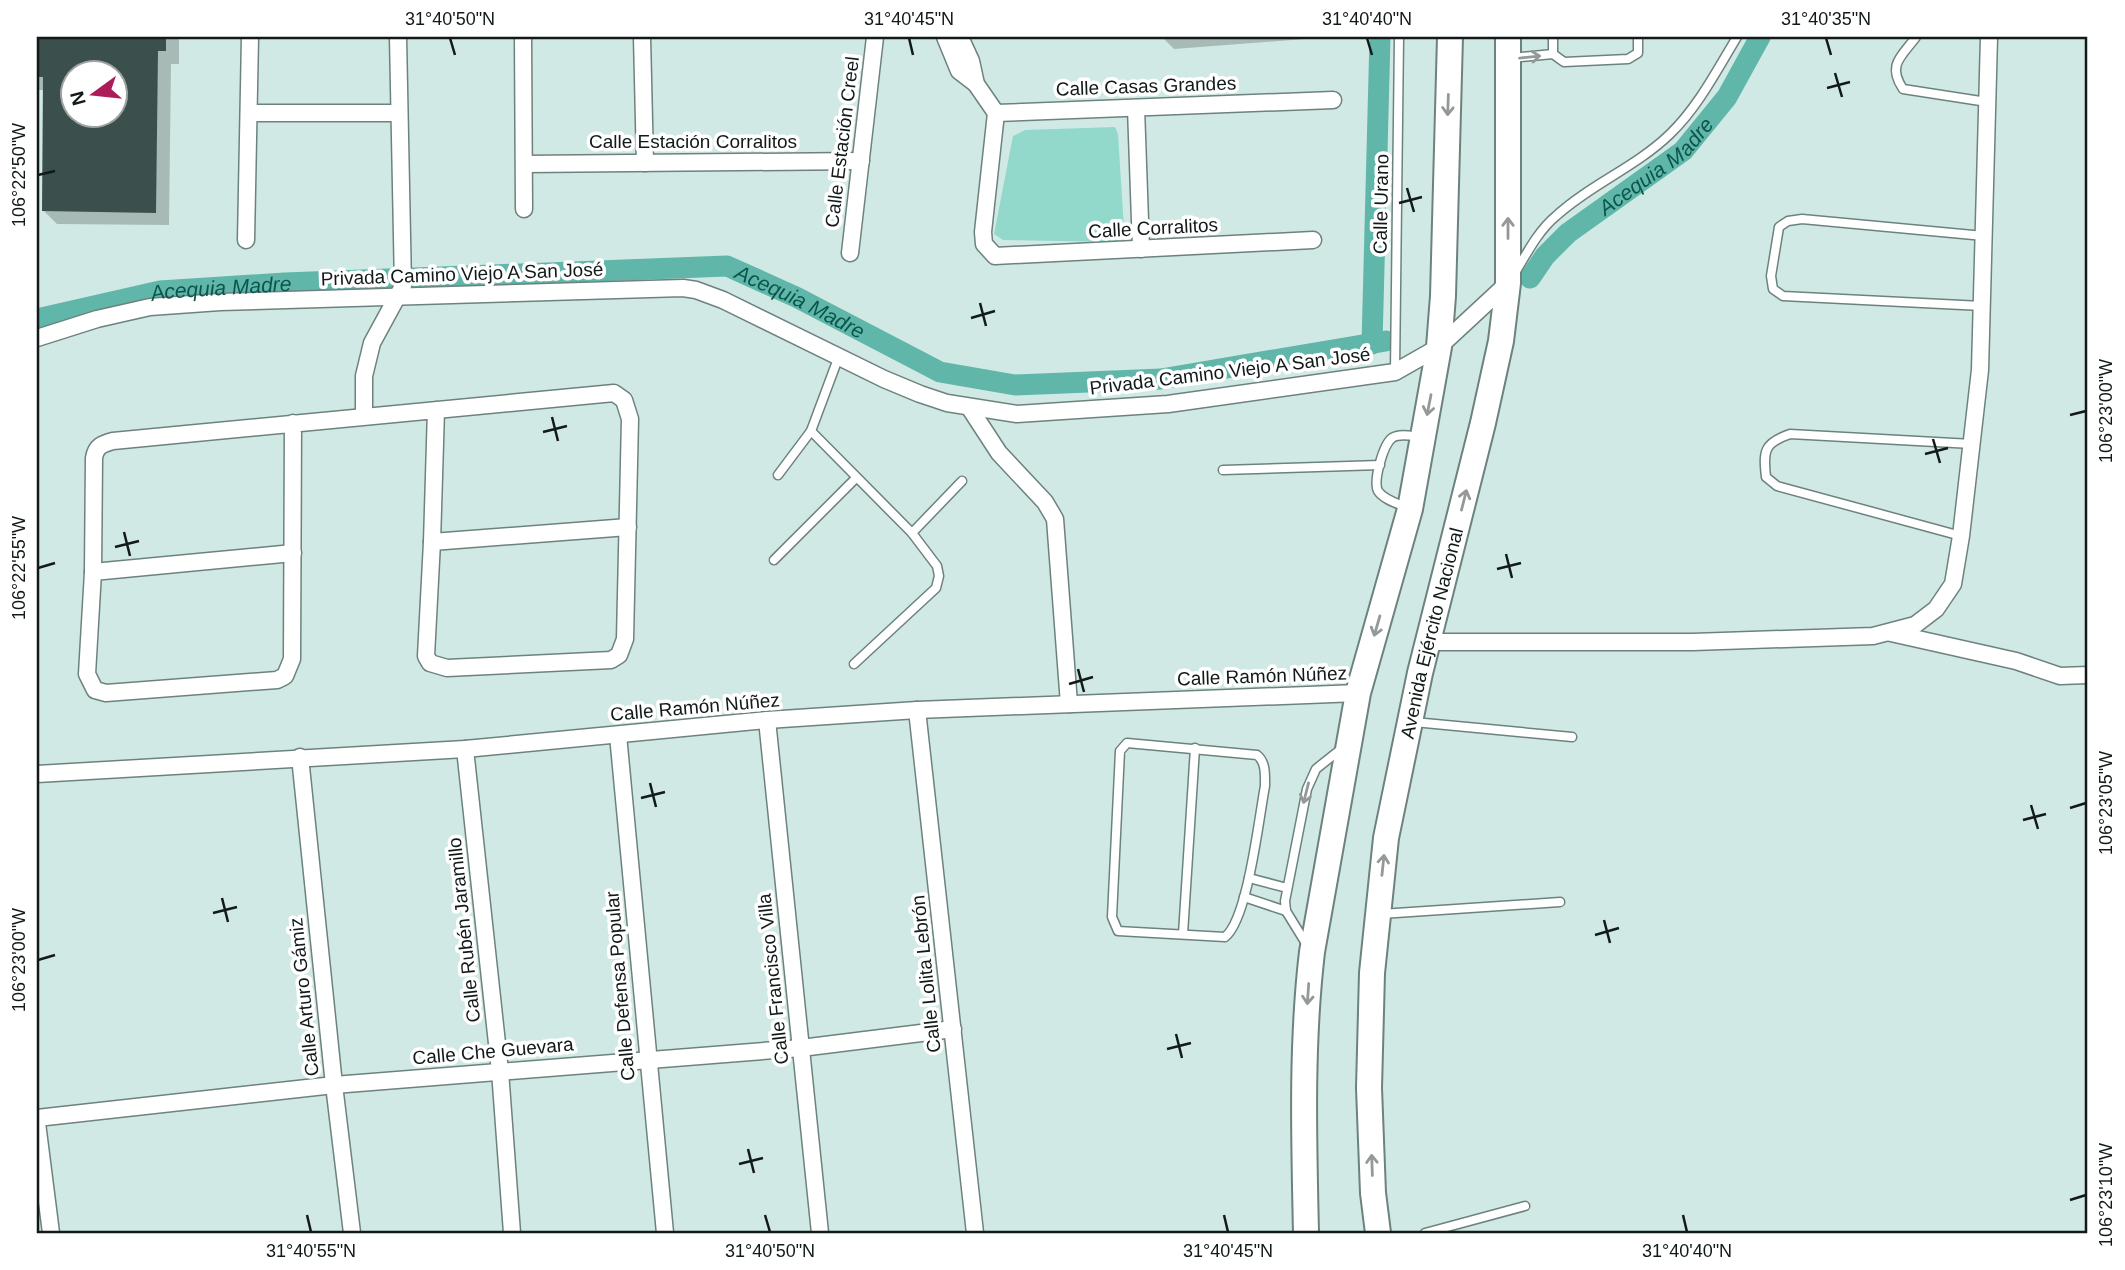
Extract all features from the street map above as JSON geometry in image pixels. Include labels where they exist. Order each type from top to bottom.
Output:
[{"type":"main road","points":[[1306,1233],[1304,1129],[1307,1008],[1312,952],[1358,693],[1410,509],[1439,347],[1450,37]]},
{"type":"main road","name":"Avenida Ejército Nacional","points":[[1378,1233],[1373,1193],[1369,1088],[1372,973],[1386,838],[1428,642],[1501,341],[1508,284],[1508,48]]},
{"type":"street","points":[[246,240],[250,37]]},
{"type":"street","points":[[364,415],[364,376],[372,343],[400,292],[403,265],[398,37]]},
{"type":"street","points":[[523,37],[524,209]]},
{"type":"street","points":[[642,37],[645,163]]},
{"type":"street","name":"Calle Estación Creel","points":[[850,253],[875,37]]},
{"type":"street","points":[[945,37],[959,71],[976,84],[996,113]]},
{"type":"street","points":[[960,37],[971,61],[976,84]]},
{"type":"street","points":[[1428,642],[1693,642],[1872,636],[1915,625],[1936,608],[1953,584],[1980,370],[1989,37]]},
{"type":"street","name":"Calle Casas Grandes","points":[[996,113],[1333,100]]},
{"type":"street","points":[[1136,108],[1141,249]]},
{"type":"street","points":[[249,113],[398,113]]},
{"type":"street","name":"Calle Corralitos","points":[[996,113],[983,232],[984,244],[995,256],[1314,240]]},
{"type":"street","name":"Calle Estación Corralitos","points":[[525,164],[861,161]]},
{"type":"street","name":"Privada Camino Viejo A San José","points":[[37,338],[97,319],[149,307],[400,292],[696,289],[920,394],[969,407],[1017,414],[1168,404],[1395,372],[1439,347],[1508,284]]},
{"type":"street","points":[[293,423],[292,659],[285,676],[277,680],[106,693],[95,690],[87,674],[93,572],[94,458],[95,451],[101,444],[364,415],[614,393],[624,400],[630,419],[625,639],[619,655],[611,660],[447,668],[430,663],[426,656],[436,410]]},
{"type":"street","points":[[969,407],[999,453],[1045,502],[1055,519],[1069,704]]},
{"type":"street","points":[[432,542],[628,527]]},
{"type":"street","points":[[93,572],[293,553]]},
{"type":"street","points":[[1889,632],[2016,661],[2060,676],[2088,675]]},
{"type":"street","name":"Calle Ramón Núñez","points":[[37,774],[465,749],[768,720],[917,710],[1358,693]]},
{"type":"street","name":"Calle Lolita Lebrón","points":[[917,710],[975,1233]]},
{"type":"street","name":"Calle Francisco Villa","points":[[768,720],[820,1233]]},
{"type":"street","name":"Calle Defensa Popular","points":[[618,735],[665,1233]]},
{"type":"street","name":"Calle Rubén Jaramillo","points":[[465,749],[500,1071],[512,1233]]},
{"type":"street","name":"Calle Arturo Gámiz","points":[[300,757],[352,1233]]},
{"type":"street","name":"Calle Che Guevara","points":[[37,1121],[334,1086],[801,1048],[953,1029]]},
{"type":"street","points":[[37,1121],[51,1233]]},
{"type":"lane","name":"Calle Urano","points":[[1395,372],[1399,37]]},
{"type":"lane","points":[[1553,37],[1553,54]]},
{"type":"lane","points":[[1508,48],[1553,54],[1564,62],[1628,59],[1638,53],[1638,37]]},
{"type":"lane","points":[[1508,284],[1534,241],[1555,216],[1647,154],[1671,133],[1699,98],[1737,37]]},
{"type":"lane","points":[[1916,37],[1895,64],[1895,76],[1903,89],[1987,102]]},
{"type":"lane","points":[[1982,306],[1783,296],[1773,289],[1770,276],[1779,227],[1788,221],[1802,219],[1984,236]]},
{"type":"lane","points":[[778,475],[811,431],[839,356]]},
{"type":"lane","points":[[811,431],[912,533],[937,566],[939,576],[936,588],[854,664]]},
{"type":"lane","points":[[1961,536],[1777,486],[1766,477],[1763,456],[1773,440],[1790,434],[1972,444]]},
{"type":"lane","points":[[1410,509],[1379,493],[1377,487],[1380,465],[1391,439],[1397,436],[1423,437]]},
{"type":"lane","points":[[1223,471],[1380,465]]},
{"type":"lane","points":[[774,560],[856,478]]},
{"type":"lane","points":[[912,533],[962,481]]},
{"type":"lane","points":[[1411,721],[1572,737]]},
{"type":"lane","points":[[1132,743],[1257,755],[1263,763],[1265,786],[1249,878],[1233,928],[1225,937],[1118,931],[1112,917],[1122,746],[1132,743]]},
{"type":"lane","points":[[1312,952],[1286,911],[1287,888],[1311,778],[1317,769],[1349,743]]},
{"type":"lane","points":[[1183,934],[1195,748]]},
{"type":"lane","points":[[1249,878],[1287,888]]},
{"type":"lane","points":[[1244,897],[1286,911]]},
{"type":"lane","points":[[1378,914],[1560,902]]},
{"type":"lane","points":[[1425,1233],[1525,1206]]},
{"type":"green space","points":[[1115,127],[1118,134],[1124,229],[1118,242],[1003,240],[994,234],[1013,136],[1025,130]]},
{"type":"building","points":[[37,37],[166,37],[166,51],[158,51],[156,213],[42,211],[43,77],[37,77]]},
{"type":"waterway","points":[[1372,344],[1380,37]]},
{"type":"waterway","name":"Acequia Madre","points":[[1530,278],[1545,256],[1568,233],[1683,151],[1727,97],[1760,37]]},
{"type":"waterway","name":"Acequia Madre","points":[[37,319],[160,291],[285,283],[727,266],[796,297],[940,372],[1015,385],[1161,379],[1386,341]]}]
